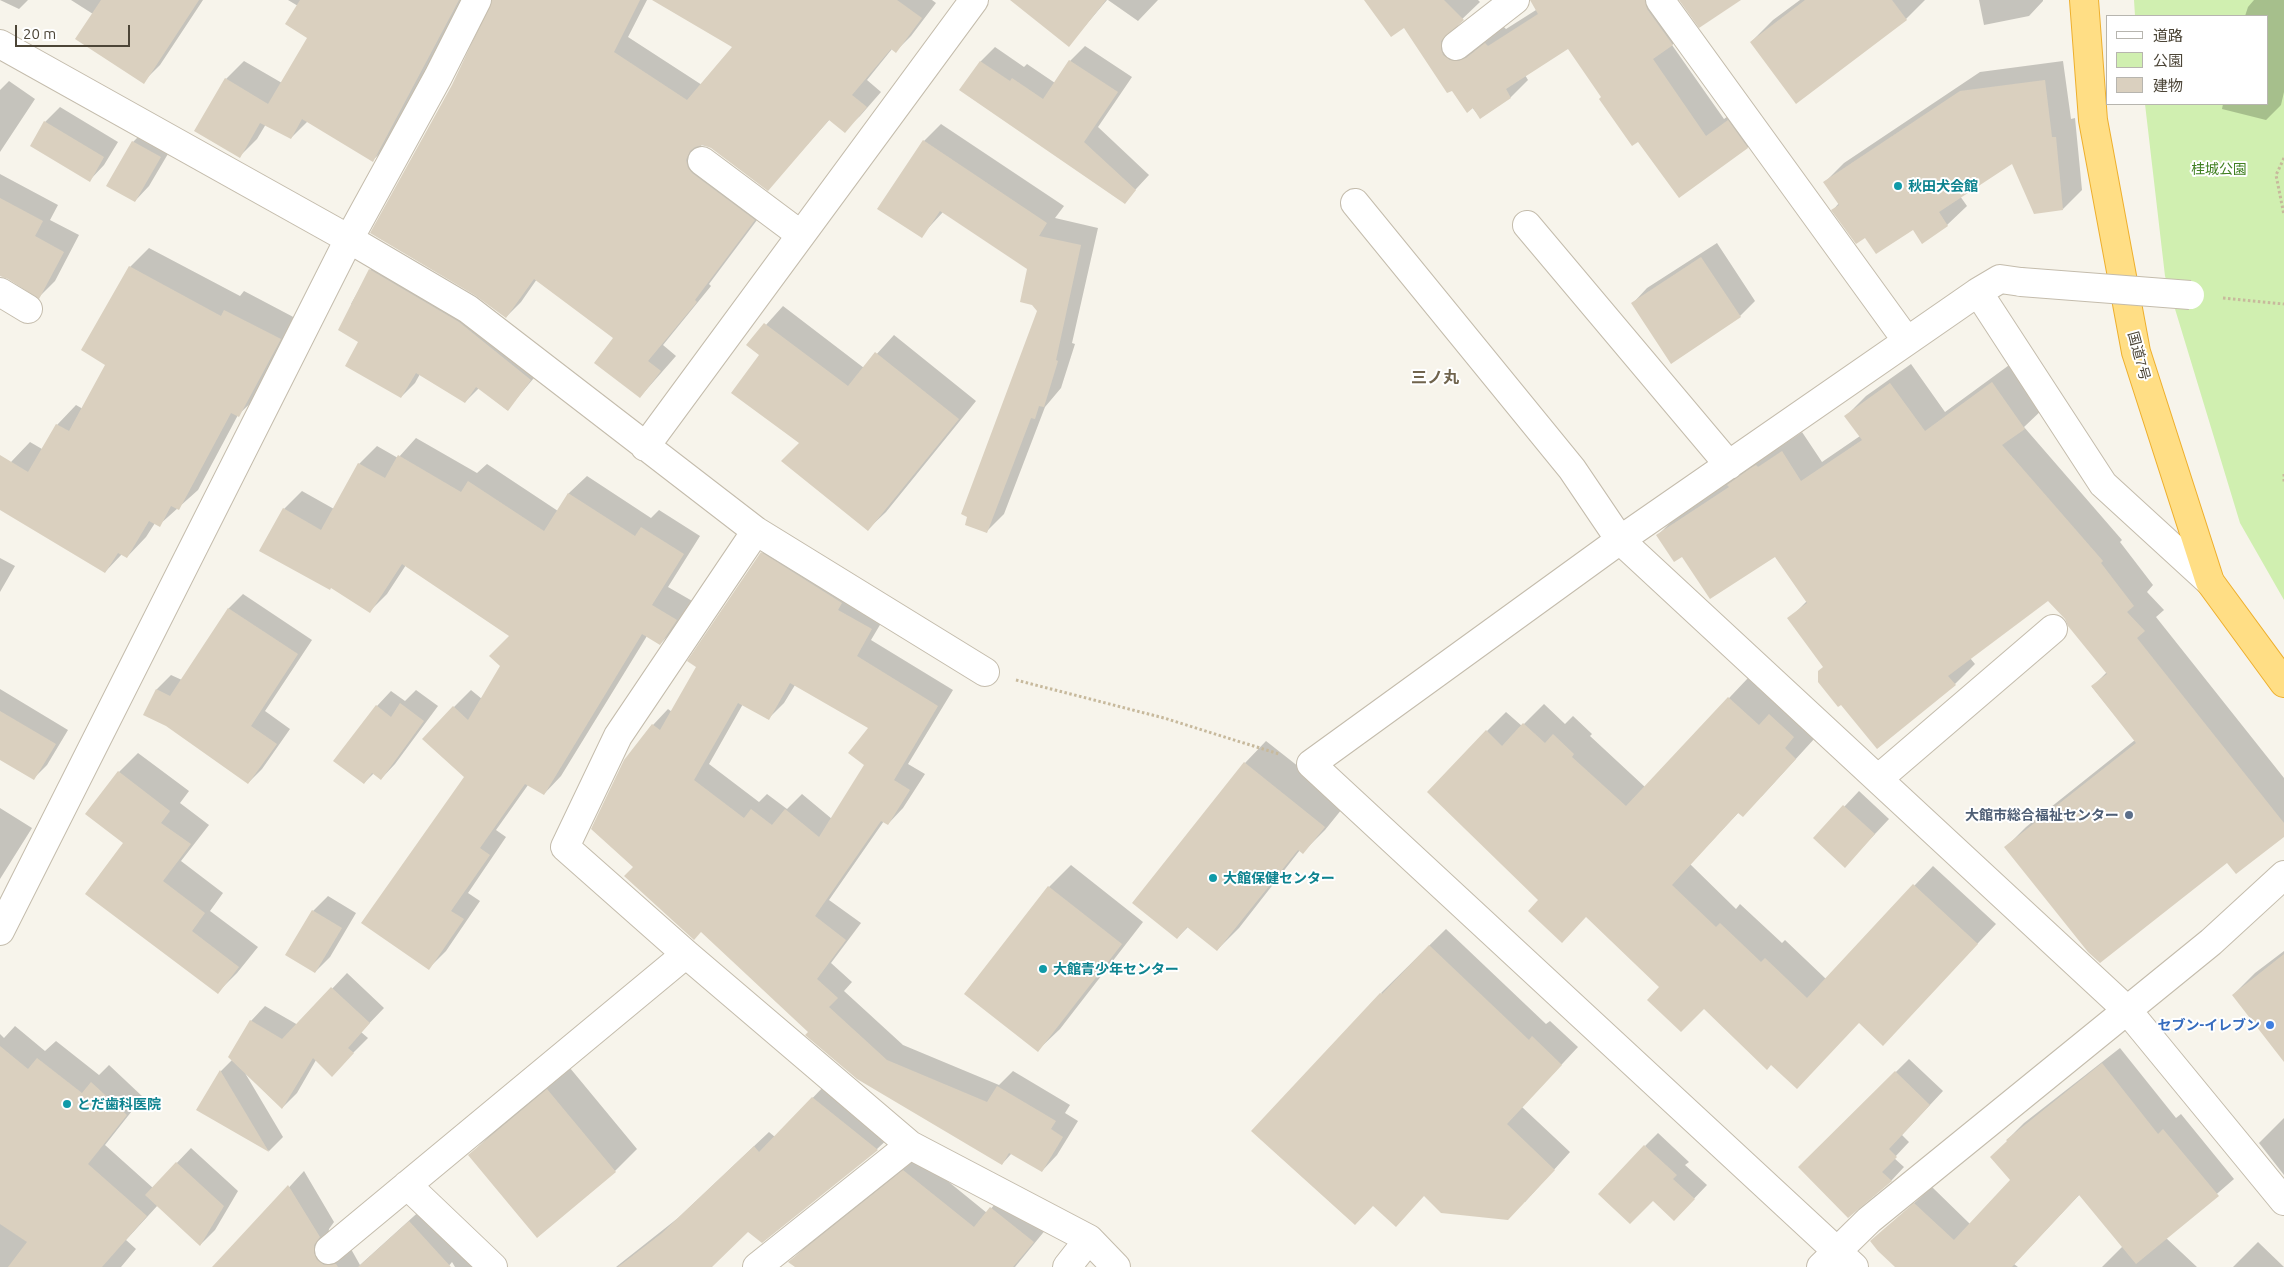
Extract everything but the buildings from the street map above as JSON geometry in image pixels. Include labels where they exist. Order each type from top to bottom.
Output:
[{"type":"highway","name":"国道7号","points":[[2084,0],[2093,120],[2136,352],[2210,582],[2284,683]]},
{"type":"street","points":[[0,931],[349,239],[438,77],[477,0]]},
{"type":"street","points":[[645,447],[974,0]]},
{"type":"street","points":[[1456,46],[1515,0]]},
{"type":"street","points":[[1660,0],[1907,341]]},
{"type":"street","points":[[0,44],[349,239],[468,309],[756,532],[985,672]]},
{"type":"street","points":[[702,161],[801,234]]},
{"type":"street","points":[[1355,203],[1572,469],[1620,540],[2127,1010],[2284,1201]]},
{"type":"street","points":[[1527,225],[1729,465]]},
{"type":"street","points":[[2190,295],[2000,280],[1978,292],[1620,540],[1311,764],[1837,1262],[1876,1214],[2211,942],[2284,876]]},
{"type":"street","points":[[0,292],[28,309]]},
{"type":"street","points":[[1978,292],[2103,484],[2210,582]]},
{"type":"street","points":[[756,532],[618,736],[565,847],[686,954],[910,1144],[1089,1239],[1116,1267]]},
{"type":"street","points":[[1878,779],[2053,629]]},
{"type":"street","points":[[329,1250],[686,954]]},
{"type":"street","points":[[756,1267],[910,1144]]},
{"type":"street","points":[[407,1185],[493,1267]]},
{"type":"street","points":[[1067,1267],[1089,1239]]},
{"type":"path","points":[[2284,158],[2276,175],[2284,215]]},
{"type":"path","points":[[2190,295],[2284,304]]},
{"type":"path","points":[[2284,474],[2284,482]]},
{"type":"path","points":[[985,672],[1164,718],[1311,764]]},
{"type":"green space","name":"桂城公園","points":[[2134,0],[2284,0],[2284,600],[2240,523],[2165,276],[2145,105],[2269,105],[2269,15],[2135,15]]},
{"type":"place","name":"秋田犬会館","points":[[1898,186]]},
{"type":"place","name":"大館市総合福祉センター","points":[[2129,815]]},
{"type":"place","name":"大館保健センター","points":[[1213,878]]},
{"type":"place","name":"大館青少年センター","points":[[1043,969]]},
{"type":"place","name":"セブン-イレブン","points":[[2270,1025]]},
{"type":"place","name":"とだ歯科医院","points":[[67,1104]]},
{"type":"district","name":"三ノ丸","points":[[1435,378]]}]
